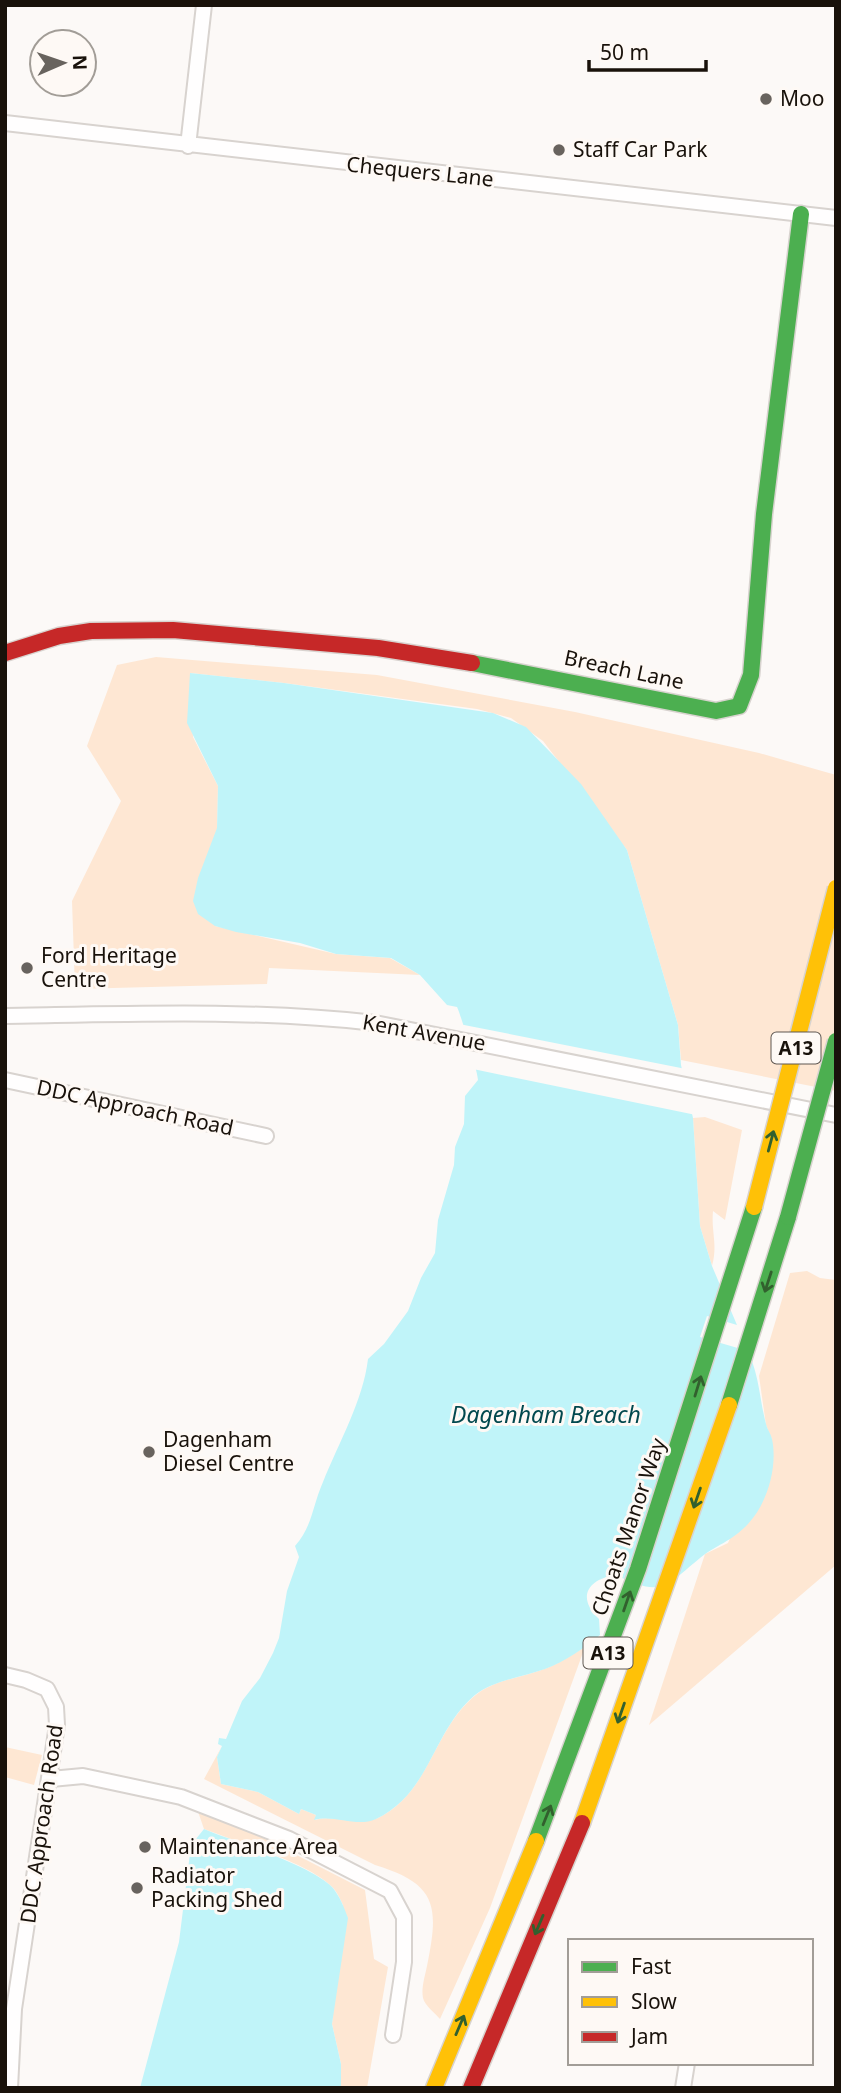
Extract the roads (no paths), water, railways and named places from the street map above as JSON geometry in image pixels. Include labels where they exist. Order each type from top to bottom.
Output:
[{"type":"main road","name":"Breach Lane","points":[[5,653],[59,636],[91,631],[173,630],[377,648],[520,670],[716,711],[739,706],[748,693],[751,682],[750,654],[765,509],[801,214]]},
{"type":"main road","name":"Choats Manor Way","points":[[434,2088],[551,1807],[620,1622],[683,1434],[754,1207],[836,888]]},
{"type":"main road","name":"A13","points":[[471,2088],[584,1818],[716,1444],[788,1217],[836,1041]]},
{"type":"street","points":[[188,146],[204,5]]},
{"type":"street","name":"Chequers Lane","points":[[5,122],[188,146],[836,218]]},
{"type":"street","name":"Kent Avenue","points":[[5,1016],[172,1013],[318,1016],[375,1023],[455,1038],[836,1115]]},
{"type":"street","name":"DDC Approach Road","points":[[5,1080],[266,1136]]},
{"type":"street","name":"DDC Approach Road","points":[[5,1675],[40,1685],[53,1699],[58,1717],[51,1779],[14,2009],[10,2088]]},
{"type":"street","points":[[51,1779],[83,1776],[181,1797],[289,1839],[390,1891],[404,1917],[404,1962],[393,2035]]},
{"type":"street","points":[[684,2088],[687,2065]]},
{"type":"water","name":"Dagenham Breach","points":[[190,673],[284,683],[493,713],[526,727],[581,784],[627,850],[678,1025],[681,1065],[693,1118],[700,1226],[712,1266],[737,1325],[707,1316],[700,1337],[748,1351],[772,1439],[772,1473],[766,1496],[755,1516],[742,1530],[661,1586],[643,1586],[616,1575],[598,1580],[588,1590],[587,1596],[592,1611],[599,1619],[600,1635],[560,1663],[500,1682],[475,1695],[449,1726],[409,1794],[394,1808],[368,1821],[314,1820],[316,1815],[301,1809],[299,1814],[258,1792],[221,1784],[217,1757],[222,1746],[218,1744],[219,1738],[226,1739],[242,1701],[260,1678],[279,1638],[287,1591],[299,1557],[295,1546],[309,1523],[323,1482],[356,1406],[368,1359],[384,1344],[408,1311],[421,1278],[435,1253],[438,1220],[454,1165],[455,1147],[464,1124],[465,1096],[478,1080],[457,1007],[447,1005],[420,975],[391,958],[336,954],[300,943],[236,932],[215,926],[198,914],[193,901],[198,878],[217,828],[218,786],[187,723]]},
{"type":"water","points":[[204,1829],[308,1871],[323,1879],[340,1899],[348,1918],[332,2024],[341,2064],[341,2088],[140,2088],[179,1942],[191,1845]]},
{"type":"place","name":"Moo","points":[[766,99]]},
{"type":"place","name":"Staff Car Park","points":[[559,150]]},
{"type":"place","name":"Ford Heritage Centre","points":[[27,968]]},
{"type":"place","name":"Dagenham Diesel Centre","points":[[149,1452]]},
{"type":"place","name":"Maintenance Area","points":[[145,1847]]},
{"type":"place","name":"Radiator Packing Shed","points":[[137,1888]]}]
